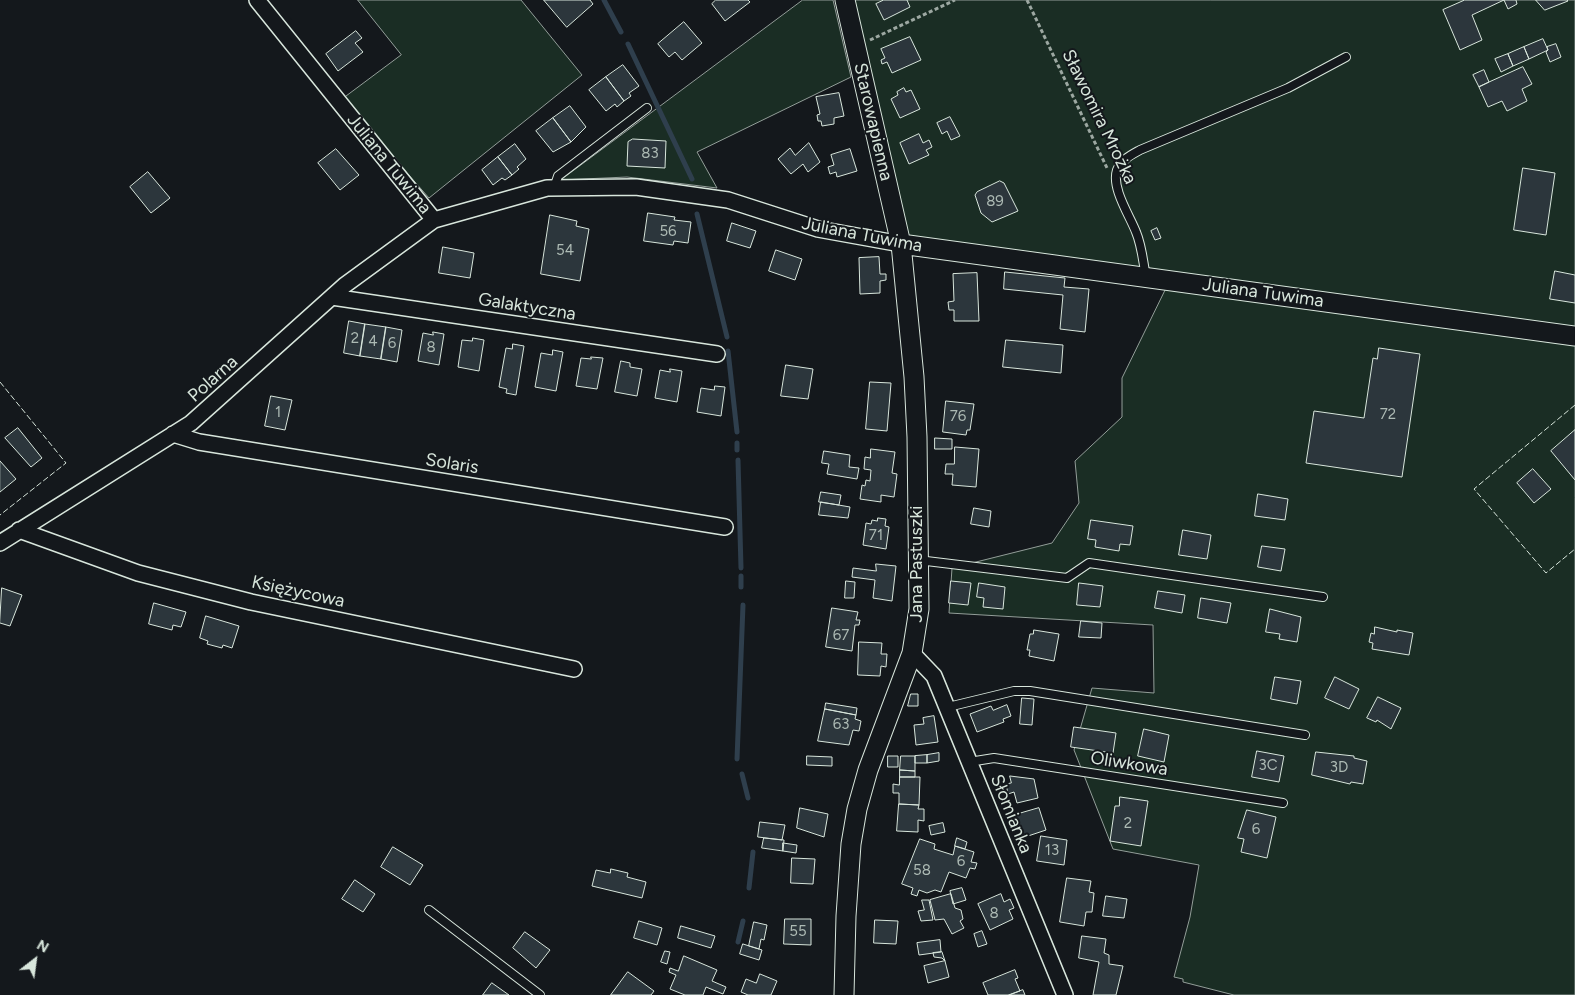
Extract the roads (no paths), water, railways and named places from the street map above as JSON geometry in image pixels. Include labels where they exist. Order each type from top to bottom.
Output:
[{"type":"street","name":"Juliana Tuwima","points":[[257,0],[434,220],[554,188],[636,187],[728,200],[818,229],[900,244],[1575,336]]},
{"type":"street","name":"Starowapienna","points":[[845,0],[900,244]]},
{"type":"street","name":"Polarna","points":[[0,542],[191,423],[332,296],[434,220]]},
{"type":"street","name":"Jana Pastuszki","points":[[844,995],[850,871],[857,809],[868,770],[912,653],[919,610],[914,377],[900,244]]},
{"type":"street","name":"Galaktyczna","points":[[332,296],[717,354]]},
{"type":"street","name":"Solaris","points":[[173,434],[199,442],[725,527]]},
{"type":"street","name":"Księżycowa","points":[[19,530],[138,573],[251,602],[574,669]]},
{"type":"street","name":"Słomianka","points":[[912,653],[934,676],[948,707],[1065,995]]},
{"type":"lane","name":"Sławomira Mrożka","points":[[1146,277],[1141,248],[1116,180],[1121,164],[1140,150],[1288,88],[1346,57]]},
{"type":"lane","points":[[554,188],[558,176],[647,108]]},
{"type":"lane","points":[[918,560],[1067,578],[1089,563],[1324,597]]},
{"type":"lane","points":[[948,707],[1014,691],[1030,691],[1305,735]]},
{"type":"lane","name":"Oliwkowa","points":[[970,762],[994,758],[1283,803]]},
{"type":"lane","points":[[429,910],[540,995]]},
{"type":"waterway","points":[[604,0],[621,32]]},
{"type":"waterway","points":[[628,44],[692,179]]},
{"type":"waterway","points":[[697,214],[727,337]]},
{"type":"waterway","points":[[728,351],[737,432]]},
{"type":"waterway","points":[[737,443],[737,450]]},
{"type":"waterway","points":[[738,460],[741,568]]},
{"type":"waterway","points":[[741,576],[741,587]]},
{"type":"waterway","points":[[737,759],[743,605]]},
{"type":"waterway","points":[[742,774],[748,798]]},
{"type":"waterway","points":[[749,888],[753,852]]},
{"type":"waterway","points":[[738,942],[743,921]]}]
